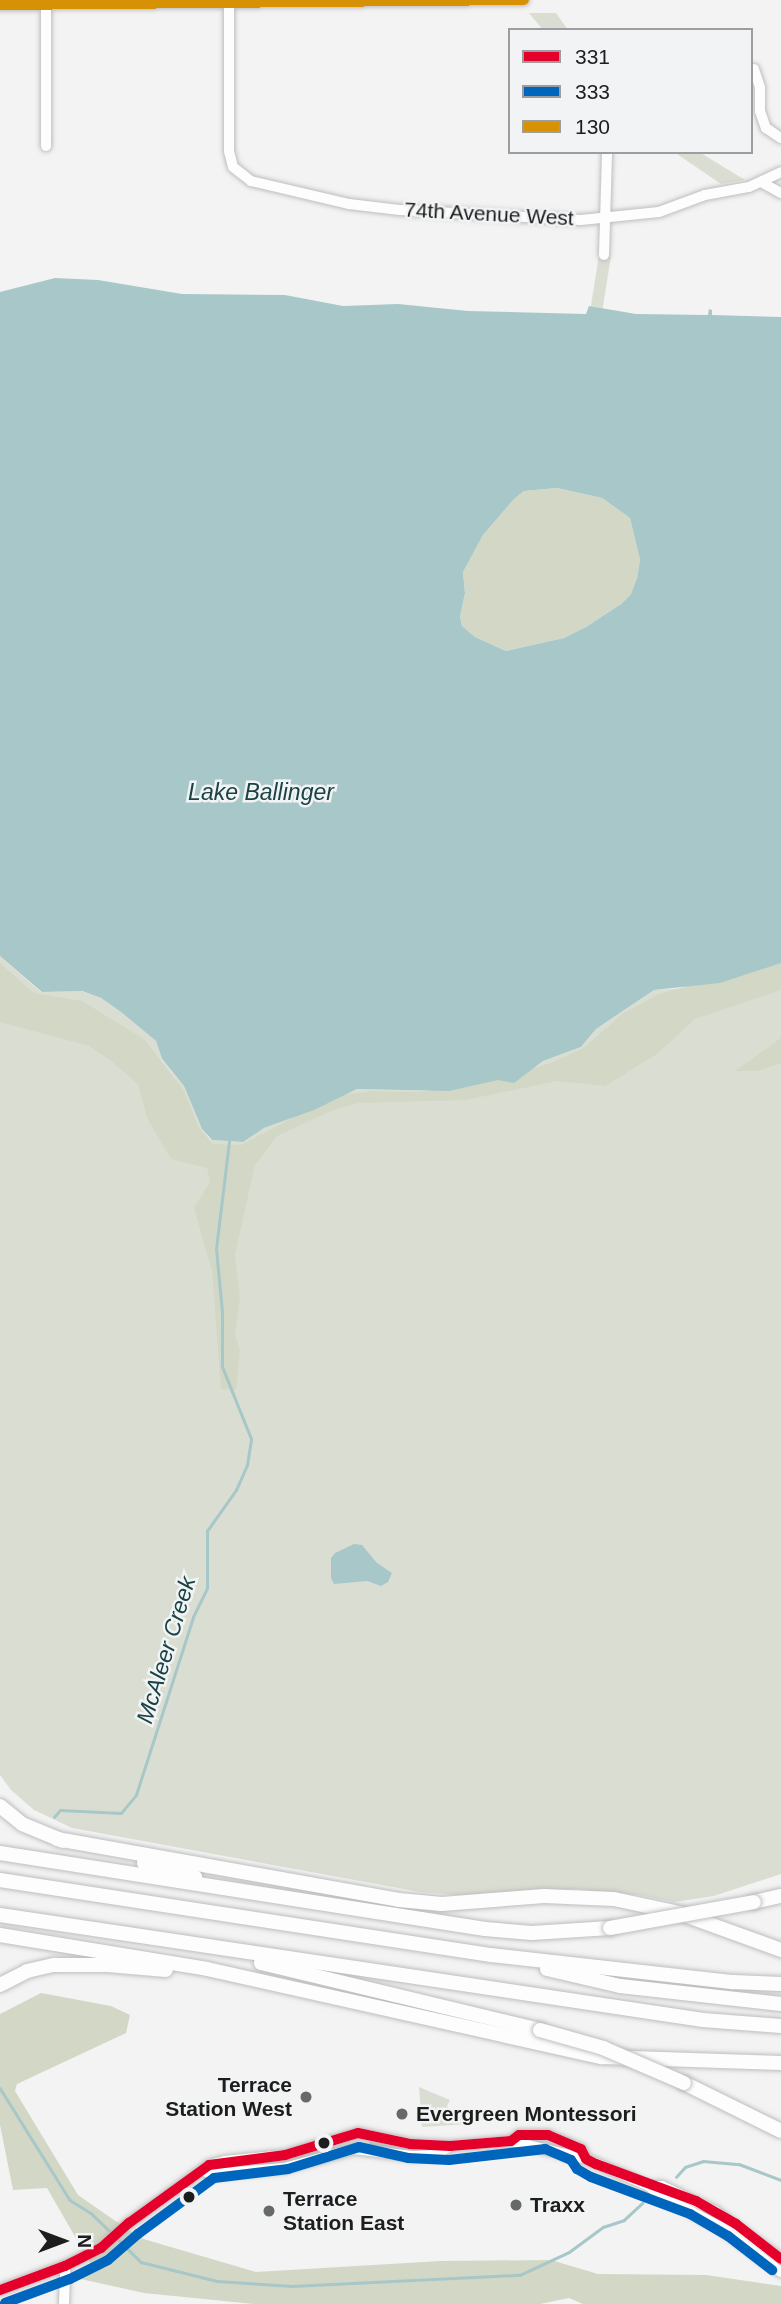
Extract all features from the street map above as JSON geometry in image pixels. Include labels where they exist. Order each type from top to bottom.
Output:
[{"type":"highway","points":[[0,1807],[22,1824],[57,1839],[257,1895]]},
{"type":"highway","points":[[57,1839],[399,1900],[442,1904],[544,1896],[614,1899],[679,1913],[781,1950]]},
{"type":"highway","points":[[0,1853],[257,1895],[485,1929],[532,1933],[610,1928],[781,1896]]},
{"type":"highway","points":[[0,1880],[491,1955],[708,1979],[781,1984]]},
{"type":"highway","points":[[0,1915],[727,2022],[781,2026]]},
{"type":"highway","points":[[0,1935],[166,1961],[602,2057],[781,2063]]},
{"type":"highway","points":[[171,1941],[540,2030],[622,2055],[781,2130]]},
{"type":"highway","points":[[491,1955],[602,1983],[781,2004]]},
{"type":"highway","points":[[0,1984],[40,1967],[89,1964],[180,1972],[294,1991]]},
{"type":"highway","points":[[727,2022],[781,2020]]},
{"type":"street","points":[[0,5],[58,1],[524,0]]},
{"type":"street","name":"74th Avenue West","points":[[229,1],[229,151],[233,167],[251,181],[349,204],[445,213],[581,220],[659,212],[705,195],[749,187],[781,172]]},
{"type":"street","points":[[46,2],[46,146]]},
{"type":"street","points":[[754,69],[760,87],[760,111],[766,128],[781,138]]},
{"type":"street","points":[[604,255],[607,154]]},
{"type":"street","points":[[761,183],[781,193]]},
{"type":"street","points":[[0,2290],[65,2266],[101,2248],[124,2227],[209,2165],[285,2155],[358,2133],[410,2144],[450,2146],[511,2141],[519,2135],[548,2135],[581,2149],[586,2158],[649,2186],[658,2194],[719,2226],[781,2272]]},
{"type":"street","points":[[204,2171],[211,2174],[284,2168],[354,2149],[413,2156],[435,2155],[450,2146]]},
{"type":"street","points":[[649,2186],[662,2186],[715,2211],[781,2259]]},
{"type":"street","points":[[64,2304],[65,2266]]},
{"type":"shaded area","points":[[529,13],[556,13],[567,28],[541,28]]},
{"type":"shaded area","points":[[677,154],[702,154],[745,180],[721,184]]},
{"type":"shaded area","points":[[599,255],[611,257],[603,308],[591,306]]},
{"type":"shaded area","points":[[0,956],[41,992],[81,991],[101,998],[121,1012],[156,1041],[162,1060],[184,1086],[202,1129],[211,1140],[242,1142],[264,1128],[314,1110],[357,1089],[449,1091],[514,1083],[543,1061],[581,1047],[596,1029],[654,990],[697,987],[781,964],[781,1874],[714,1896],[674,1902],[639,1895],[578,1889],[459,1895],[420,1892],[72,1828],[34,1810],[11,1790],[0,1775]]},
{"type":"shaded area","points":[[419,2087],[450,2100],[447,2106],[450,2110],[469,2118],[469,2124],[422,2127]]},
{"type":"green space","points":[[557,488],[602,498],[630,518],[640,560],[637,578],[631,594],[621,604],[586,627],[564,638],[506,651],[475,637],[462,626],[460,617],[465,593],[463,572],[483,535],[514,499],[524,491]]},
{"type":"green space","points":[[781,960],[781,990],[695,1019],[657,1054],[605,1086],[557,1081],[466,1100],[358,1103],[331,1111],[277,1136],[255,1165],[235,1255],[240,1299],[235,1333],[240,1351],[236,1390],[221,1389],[212,1271],[194,1208],[210,1182],[207,1168],[171,1159],[147,1118],[138,1084],[111,1061],[89,1046],[0,1022],[0,963],[34,993],[82,1001],[144,1039],[184,1091],[199,1128],[213,1144],[241,1145],[334,1096],[373,1091],[420,1092],[513,1074],[554,1062],[585,1047],[622,1014],[659,994]]},
{"type":"green space","points":[[781,1038],[781,1063],[758,1071],[735,1071]]},
{"type":"green space","points":[[41,1993],[111,2006],[130,2015],[126,2033],[17,2084],[15,2091],[78,2195],[140,2238],[256,2272],[440,2261],[551,2260],[598,2274],[706,2275],[781,2286],[781,2304],[583,2304],[569,2298],[540,2304],[254,2304],[144,2293],[76,2278],[92,2266],[47,2188],[13,2190],[0,2125],[0,2014]]},
{"type":"water","name":"Lake Ballinger","points":[[55,278],[98,280],[182,294],[285,295],[343,306],[398,304],[468,311],[586,314],[589,306],[636,314],[708,315],[709,309],[712,310],[712,315],[781,317],[781,963],[720,983],[654,990],[596,1029],[581,1047],[543,1061],[514,1083],[498,1080],[449,1091],[357,1089],[314,1110],[264,1128],[243,1142],[212,1140],[202,1129],[184,1086],[162,1059],[156,1041],[101,998],[82,991],[42,992],[0,956],[0,292]],"holes":[[[557,488],[602,498],[630,518],[640,560],[631,594],[621,604],[564,638],[506,651],[475,637],[462,626],[460,617],[465,593],[463,572],[483,535],[514,499],[524,491]]]},
{"type":"water","points":[[354,1544],[362,1545],[377,1563],[392,1573],[388,1582],[381,1586],[367,1581],[334,1584],[331,1578],[331,1558],[335,1553]]},
{"type":"waterway","name":"McAleer Creek","points":[[54,1817],[60,1810],[121,1813],[136,1795],[193,1617],[207,1588],[207,1531],[236,1490],[247,1465],[251,1439],[222,1367],[222,1312],[216,1249],[229,1141]]},
{"type":"waterway","points":[[0,2088],[70,2200],[92,2214],[112,2233]]},
{"type":"waterway","points":[[370,2143],[428,2150]]},
{"type":"waterway","points":[[217,2168],[290,2160],[333,2146]]},
{"type":"waterway","points":[[676,2177],[685,2167],[703,2161],[739,2164],[781,2180]]},
{"type":"waterway","points":[[117,2238],[141,2262],[217,2281],[292,2286],[520,2275],[569,2252],[603,2227],[624,2220],[642,2203]]},
{"type":"transit line","name":"130","points":[[0,5],[524,0]]},
{"type":"transit line","name":"331","points":[[0,2290],[65,2266],[101,2248],[129,2223],[209,2165],[285,2155],[358,2133],[410,2144],[450,2146],[511,2141],[519,2135],[548,2135],[581,2149],[586,2159],[596,2164],[696,2201],[736,2224],[781,2259]]},
{"type":"transit line","name":"333","points":[[5,2303],[70,2279],[108,2260],[138,2234],[214,2178],[288,2169],[359,2147],[408,2158],[449,2160],[545,2149],[571,2160],[577,2169],[591,2177],[690,2214],[728,2236],[772,2270]]},
{"type":"place","name":"Terrace Station West","points":[[306,2097]]},
{"type":"place","name":"Evergreen Montessori","points":[[402,2114]]},
{"type":"place","name":"Traxx","points":[[516,2205]]},
{"type":"place","name":"Terrace Station East","points":[[269,2211]]}]
